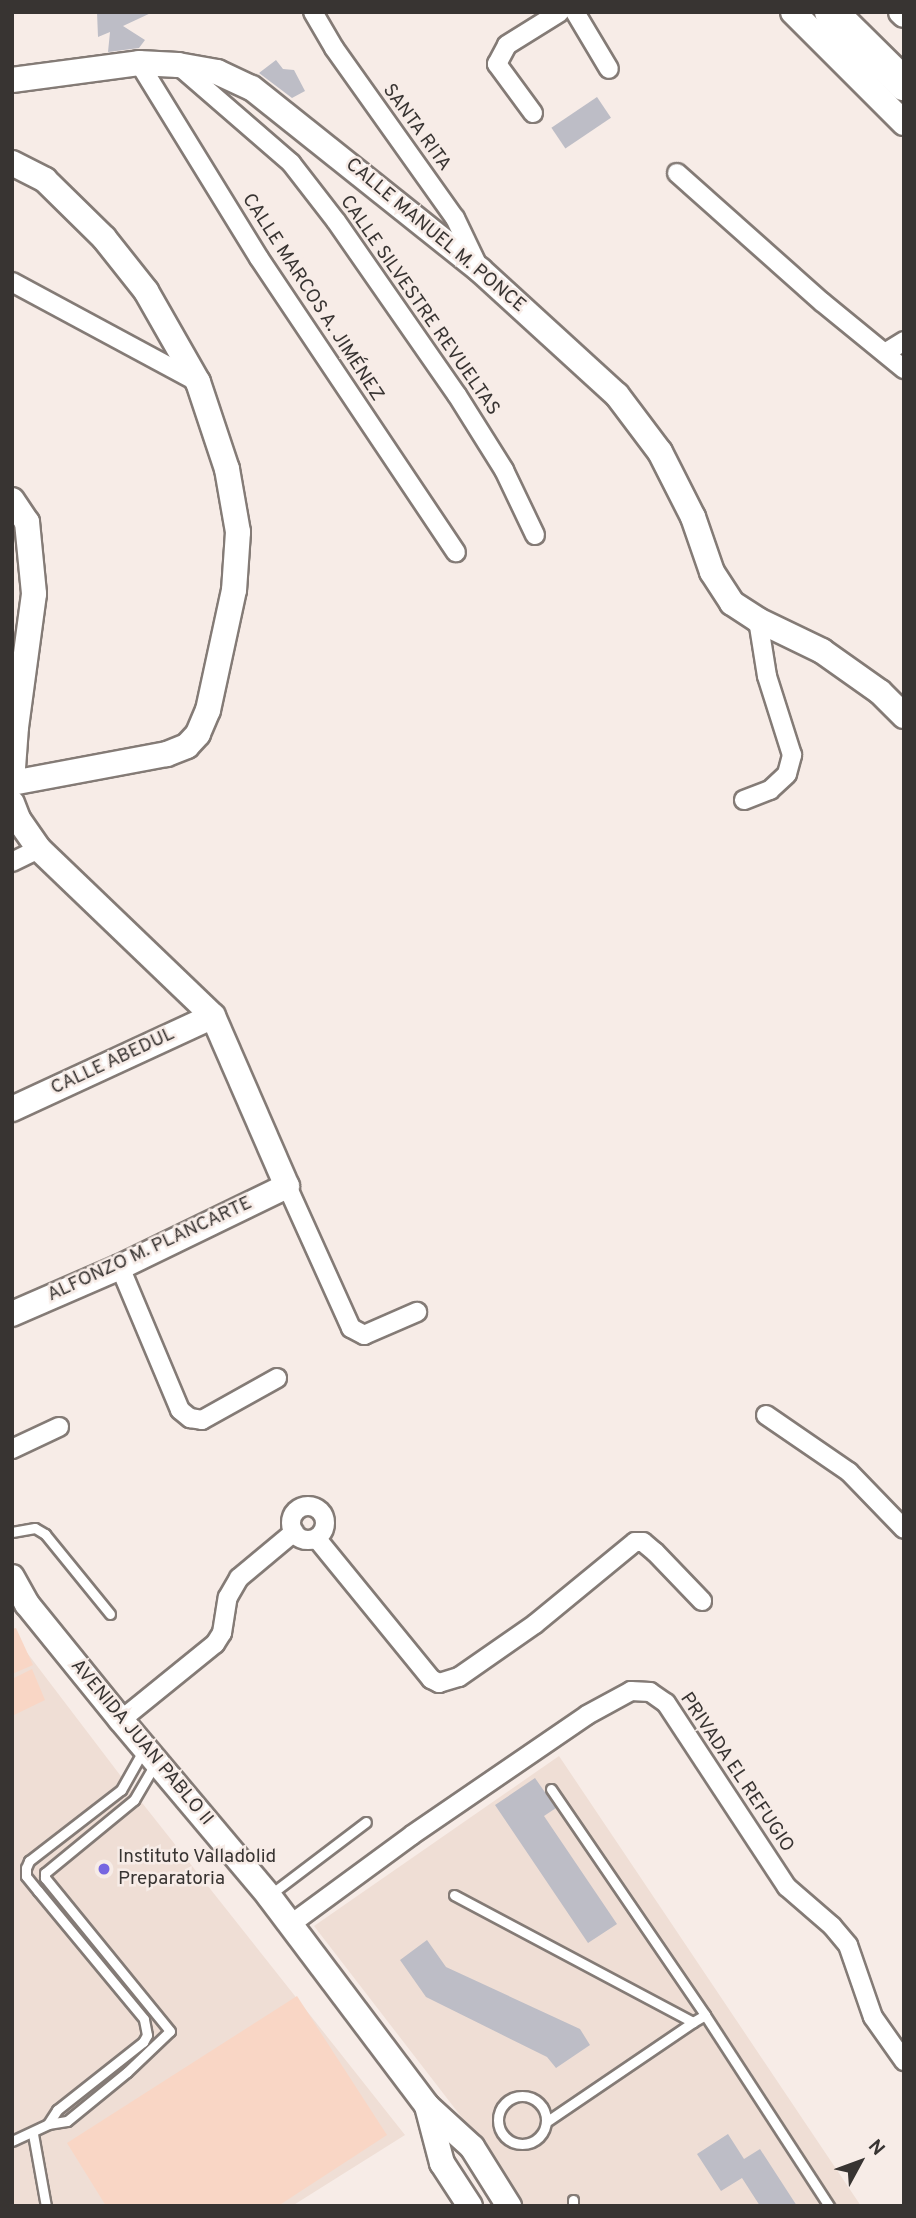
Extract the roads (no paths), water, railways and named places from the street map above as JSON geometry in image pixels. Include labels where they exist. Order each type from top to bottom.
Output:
[{"type":"highway","points":[[831,12],[904,84]]},
{"type":"highway","points":[[854,12],[904,62]]},
{"type":"street","name":"SANTA RITA","points":[[313,12],[334,48],[455,218],[480,270]]},
{"type":"street","points":[[533,113],[498,64],[507,46],[560,12]]},
{"type":"street","points":[[575,12],[609,69]]},
{"type":"street","points":[[793,12],[904,123]]},
{"type":"street","name":"CALLE MANUEL M. PONCE","points":[[12,80],[139,63],[178,65],[217,72],[252,88],[480,270],[617,395],[660,452],[694,517],[712,572],[732,603],[758,620]]},
{"type":"street","name":"CALLE MARCOS A. JIMÉNEZ","points":[[139,63],[259,258],[456,552]]},
{"type":"street","name":"CALLE SILVESTRE REVUELTAS","points":[[178,65],[291,163],[335,221],[464,406],[504,470],[535,535]]},
{"type":"street","points":[[12,163],[45,180],[104,238],[146,291],[198,382],[227,469],[238,532],[234,590],[208,710],[198,734],[187,746],[167,754],[12,782],[27,523],[12,500]]},
{"type":"street","points":[[677,173],[822,302],[904,369]]},
{"type":"street","points":[[12,282],[198,382]]},
{"type":"street","points":[[885,353],[904,341]]},
{"type":"street","points":[[758,620],[822,650],[880,692],[904,716]]},
{"type":"street","points":[[744,800],[770,790],[787,774],[792,755],[767,676],[758,620]]},
{"type":"street","points":[[12,803],[18,819],[39,849],[213,1016],[351,1328],[364,1335],[417,1312]]},
{"type":"street","points":[[12,862],[39,849]]},
{"type":"street","name":"CALLE ABEDUL","points":[[12,1109],[213,1016]]},
{"type":"street","name":"ALFONZO M. PLANCARTE","points":[[12,1314],[120,1267],[287,1186]]},
{"type":"street","points":[[120,1267],[180,1410],[190,1418],[202,1420],[277,1378]]},
{"type":"street","points":[[766,1415],[849,1472],[904,1530]]},
{"type":"street","points":[[12,1449],[59,1427]]},
{"type":"street","points":[[303,1506],[314,1506],[323,1513],[326,1524],[317,1539],[306,1540],[294,1532],[291,1524],[294,1513],[303,1506]]},
{"type":"street","points":[[121,1720],[215,1644],[222,1633],[228,1597],[239,1578],[294,1532]]},
{"type":"street","points":[[317,1539],[431,1679],[439,1683],[459,1677],[535,1624],[635,1542],[643,1542],[655,1552],[702,1601]]},
{"type":"street","name":"AVENIDA JUAN PABLO II","points":[[12,1577],[27,1604],[291,1924],[427,2106],[472,2147],[509,2206]]},
{"type":"street","name":"PRIVADA EL REFUGIO","points":[[291,1924],[412,1835],[587,1715],[631,1690],[650,1692],[666,1703],[787,1887],[832,1926],[848,1945],[873,2017],[904,2061]]},
{"type":"street","name":"AVENIDA JUAN PABLO II","points":[[427,2106],[442,2164],[470,2206]]},
{"type":"lane","points":[[12,1532],[35,1528],[46,1534],[110,1614]]},
{"type":"lane","points":[[12,2141],[33,2134],[48,2124],[57,2110],[143,2042],[147,2035],[144,2019],[26,1876],[26,1868],[29,1861],[121,1790],[150,1755]]},
{"type":"lane","points":[[45,1873],[134,1800],[150,1755]]},
{"type":"lane","points":[[551,1789],[705,2015],[829,2206]]},
{"type":"lane","points":[[269,1896],[366,1822]]},
{"type":"lane","points":[[26,1868],[45,1873]]},
{"type":"lane","points":[[45,1873],[45,1878],[170,2031],[127,2072],[66,2121],[48,2124]]},
{"type":"lane","points":[[454,1895],[693,2022]]},
{"type":"lane","points":[[546,2122],[545,2114],[537,2100],[522,2095],[506,2100],[498,2114],[499,2130],[510,2141],[518,2144],[533,2141],[540,2136],[546,2122],[705,2015]]},
{"type":"lane","points":[[33,2134],[46,2206]]},
{"type":"place","name":"Instituto Valladolid Preparatoria","points":[[104,1869]]}]
